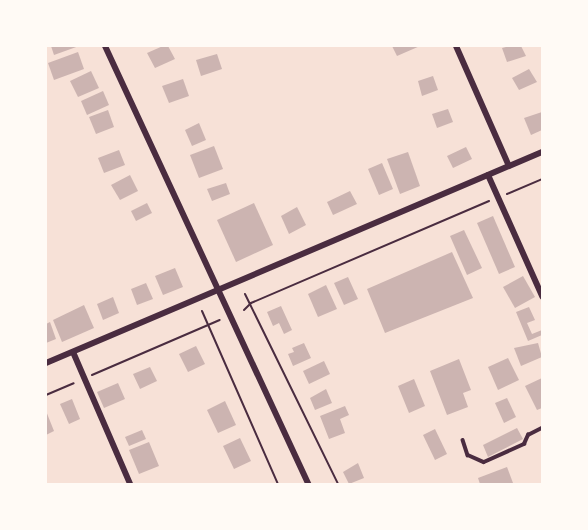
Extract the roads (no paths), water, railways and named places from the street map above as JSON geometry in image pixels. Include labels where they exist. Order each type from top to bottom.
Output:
[{"type":"street","points":[[105,46],[308,485]]},
{"type":"street","points":[[456,46],[509,166]]},
{"type":"street","points":[[46,363],[542,152]]},
{"type":"street","points":[[488,175],[542,296]]},
{"type":"street","points":[[73,352],[130,485]]},
{"type":"lane","points":[[463,440],[468,455],[484,462],[524,444],[528,435],[542,428]]}]
